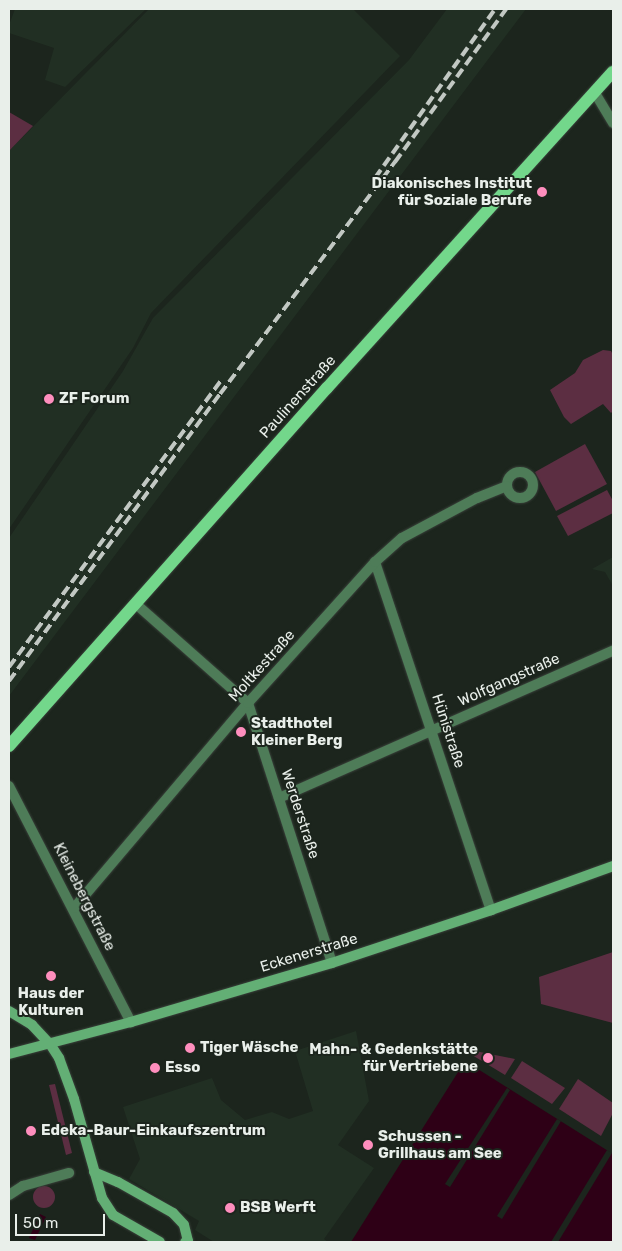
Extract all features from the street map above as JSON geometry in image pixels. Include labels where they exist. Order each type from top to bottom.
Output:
[{"type":"main road","name":"Paulinenstraße","points":[[9,746],[613,72]]},
{"type":"main road","name":"Eckenerstraße","points":[[9,1054],[131,1022],[332,963],[491,910],[613,866]]},
{"type":"main road","points":[[9,1011],[32,1025],[50,1044],[59,1058],[74,1099],[102,1198],[113,1215],[160,1242]]},
{"type":"main road","points":[[94,1172],[118,1182],[173,1213],[184,1225],[188,1242]]},
{"type":"street","points":[[595,93],[613,123]]},
{"type":"street","name":"Moltkestraße","points":[[74,908],[248,703],[375,562],[402,538],[477,498],[507,486]]},
{"type":"street","name":"Hünistraße","points":[[375,562],[491,910]]},
{"type":"street","points":[[136,604],[248,703]]},
{"type":"street","name":"Wolfgangstraße","points":[[279,798],[613,651]]},
{"type":"street","name":"Werderstraße","points":[[248,703],[332,963]]},
{"type":"street","name":"Kleinebergstraße","points":[[9,786],[74,908],[131,1022]]},
{"type":"street","points":[[9,1195],[23,1186],[69,1173]]},
{"type":"shaded area","points":[[15,9],[146,9],[65,87],[45,80],[54,48],[9,33],[9,25]]},
{"type":"shaded area","points":[[149,9],[353,9],[400,56],[151,313],[133,348],[9,529],[9,151]]},
{"type":"shaded area","points":[[447,9],[526,9],[9,696],[9,538],[123,371],[153,318],[409,60]]},
{"type":"shaded area","points":[[9,112],[33,126],[9,151]]},
{"type":"shaded area","points":[[603,350],[611,351],[613,355],[613,411],[611,413],[603,404],[571,424],[564,417],[550,390],[575,373],[583,360]]},
{"type":"shaded area","points":[[585,444],[607,484],[556,511],[535,472]]},
{"type":"shaded area","points":[[607,490],[613,501],[613,513],[568,536],[557,516]]},
{"type":"shaded area","points":[[613,557],[613,586],[605,572],[592,569]]},
{"type":"shaded area","points":[[613,952],[613,1023],[541,1004],[539,977]]},
{"type":"shaded area","points":[[356,1031],[369,1101],[338,1145],[374,1168],[324,1239],[328,1242],[214,1242],[195,1230],[199,1221],[129,1179],[140,1159],[123,1107],[212,1078],[221,1100],[245,1120],[272,1112],[289,1119],[313,1111],[295,1051]]},
{"type":"shaded area","points":[[475,1051],[515,1059],[505,1075],[472,1055]]},
{"type":"shaded area","points":[[465,1061],[613,1154],[613,1242],[351,1242]]},
{"type":"shaded area","points":[[522,1061],[565,1088],[552,1104],[511,1078]]},
{"type":"shaded area","points":[[578,1079],[613,1103],[613,1113],[601,1136],[559,1109]]},
{"type":"shaded area","points":[[55,1084],[72,1153],[66,1155],[49,1085]]},
{"type":"shaded area","points":[[44,1186],[52,1189],[55,1197],[52,1205],[44,1208],[36,1205],[33,1197],[36,1189]]},
{"type":"shaded area","points":[[40,1214],[46,1217],[35,1240],[29,1238]]},
{"type":"pier","points":[[507,1088],[510,1090],[450,1187],[445,1184]]},
{"type":"pier","points":[[557,1119],[561,1121],[502,1219],[497,1216]]},
{"type":"pier","points":[[607,1150],[612,1153],[558,1242],[551,1242]]},
{"type":"railway","points":[[375,178],[495,9]]},
{"type":"railway","points":[[9,681],[220,394],[395,162],[506,9]]},
{"type":"railway","points":[[9,667],[222,379]]},
{"type":"place","name":"Diakonisches Institut für Soziale Berufe","points":[[542,192]]},
{"type":"place","name":"ZF Forum","points":[[49,399]]},
{"type":"place","name":"Stadthotel Kleiner Berg","points":[[241,732]]},
{"type":"place","name":"Haus der Kulturen","points":[[51,976]]},
{"type":"place","name":"Tiger Wäsche","points":[[190,1048]]},
{"type":"place","name":"Mahn- & Gedenkstätte für Vertriebene","points":[[488,1058]]},
{"type":"place","name":"Esso","points":[[155,1068]]},
{"type":"place","name":"Edeka-Baur-Einkaufszentrum","points":[[31,1131]]},
{"type":"place","name":"Schussen - Grillhaus am See","points":[[368,1145]]},
{"type":"place","name":"BSB Werft","points":[[230,1208]]}]
